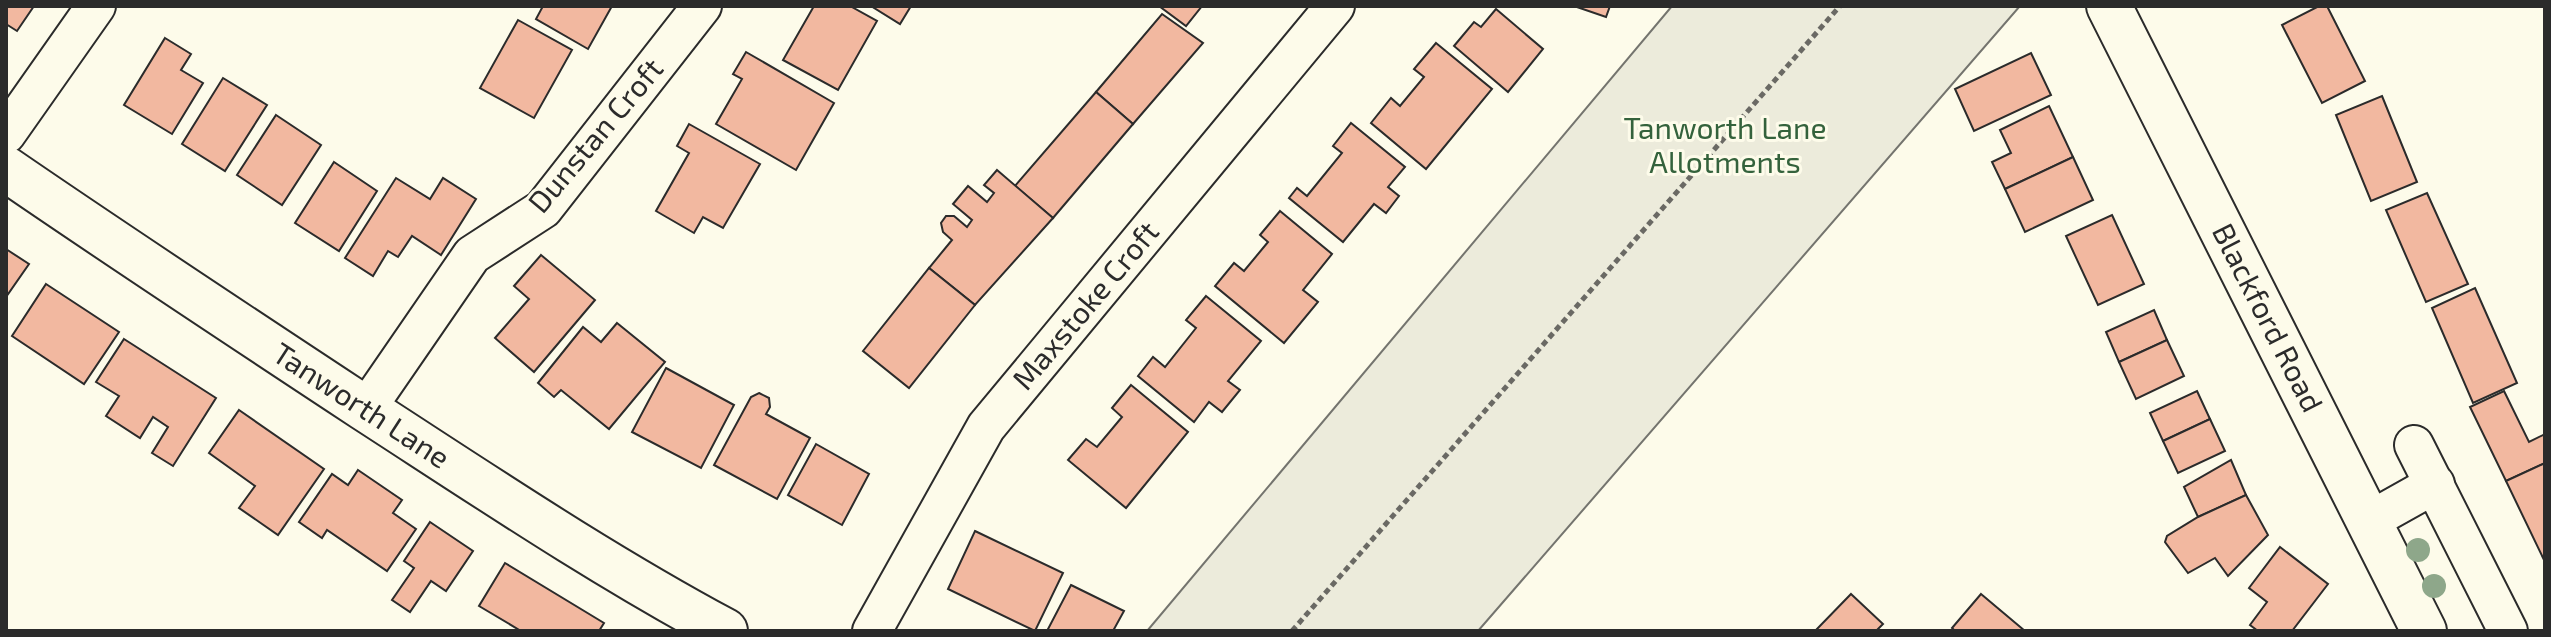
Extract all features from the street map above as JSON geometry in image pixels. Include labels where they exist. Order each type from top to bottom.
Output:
[{"type":"street","points":[[6,134],[96,6]]},
{"type":"street","name":"Dunstan Croft","points":[[366,409],[472,255],[543,209],[702,6]]},
{"type":"street","name":"Maxstoke Croft","points":[[872,631],[986,427],[1335,6]]},
{"type":"street","name":"Blackford Road","points":[[2109,6],[2424,631]]},
{"type":"street","name":"Tanworth Lane","points":[[6,169],[173,284],[638,584],[725,631]]},
{"type":"street","points":[[2414,445],[2508,631]]},
{"type":"street","points":[[2369,521],[2435,484]]},
{"type":"path","points":[[1292,631],[1840,6]]},
{"type":"green space","name":"Tanworth Lane Allotments","points":[[1672,6],[2020,6],[1478,631],[1147,631]]},
{"type":"building","points":[[6,6],[34,6],[17,31],[6,24]]},
{"type":"building","points":[[543,6],[612,6],[588,49],[536,19]]},
{"type":"building","points":[[814,6],[850,6],[877,21],[838,90],[783,60]]},
{"type":"building","points":[[871,6],[911,6],[900,24]]},
{"type":"building","points":[[1159,6],[1202,6],[1186,26]]},
{"type":"building","points":[[1574,6],[1610,6],[1606,17]]},
{"type":"building","points":[[2319,6],[2327,6],[2365,81],[2322,103],[2282,25]]},
{"type":"building","points":[[1496,9],[1543,49],[1508,92],[1454,46],[1474,22],[1481,27]]},
{"type":"building","points":[[1162,14],[1203,43],[1133,124],[1096,92]]},
{"type":"building","points":[[518,20],[572,50],[534,118],[480,88]]},
{"type":"building","points":[[165,38],[191,54],[181,70],[203,83],[172,134],[124,105]]},
{"type":"building","points":[[1436,43],[1492,89],[1426,169],[1371,123],[1391,98],[1400,106],[1424,77],[1414,69]]},
{"type":"building","points":[[746,52],[834,103],[796,170],[716,124],[742,79],[733,74]]},
{"type":"building","points":[[2031,53],[2051,95],[1974,131],[1955,89]]},
{"type":"building","points":[[223,78],[267,105],[225,171],[182,144]]},
{"type":"building","points":[[1096,92],[1133,124],[1053,218],[1015,186]]},
{"type":"building","points":[[2382,96],[2417,182],[2371,201],[2336,115]]},
{"type":"building","points":[[2049,106],[2073,157],[2005,189],[1992,162],[2011,153],[2000,130]]},
{"type":"building","points":[[276,115],[321,145],[282,205],[237,175]]},
{"type":"building","points":[[1351,123],[1405,167],[1388,187],[1399,196],[1386,213],[1374,204],[1343,242],[1289,198],[1297,188],[1307,196],[1342,153],[1333,146]]},
{"type":"building","points":[[689,124],[760,164],[723,228],[703,217],[694,233],[656,211],[689,153],[677,146]]},
{"type":"building","points":[[2073,157],[2093,200],[2025,232],[2005,189]]},
{"type":"building","points":[[334,162],[377,191],[339,251],[295,223]]},
{"type":"building","points":[[997,170],[1053,218],[975,305],[929,268],[952,240],[943,232],[941,223],[946,216],[954,216],[967,227],[972,220],[953,204],[968,186],[987,202],[994,193],[984,185]]},
{"type":"building","points":[[396,178],[430,199],[443,178],[476,199],[441,255],[412,236],[398,257],[388,251],[373,276],[345,258]]},
{"type":"building","points":[[2427,193],[2468,284],[2426,302],[2386,210]]},
{"type":"building","points":[[1280,211],[1332,254],[1303,290],[1318,302],[1284,343],[1215,286],[1234,263],[1244,271],[1268,242],[1260,235]]},
{"type":"building","points":[[2112,215],[2144,284],[2098,305],[2066,236]]},
{"type":"building","points":[[6,249],[29,264],[6,297]]},
{"type":"building","points":[[541,255],[595,300],[534,372],[495,338],[529,299],[514,286]]},
{"type":"building","points":[[929,268],[975,305],[909,388],[863,351]]},
{"type":"building","points":[[46,284],[119,332],[84,384],[12,336]]},
{"type":"building","points":[[2475,288],[2517,383],[2473,403],[2432,308]]},
{"type":"building","points":[[1206,296],[1261,341],[1228,381],[1240,390],[1222,412],[1209,402],[1194,422],[1138,376],[1153,357],[1165,367],[1196,328],[1186,320]]},
{"type":"building","points":[[2154,310],[2167,340],[2119,362],[2106,332]]},
{"type":"building","points":[[617,323],[665,362],[609,429],[561,390],[554,397],[538,383],[583,327],[601,342]]},
{"type":"building","points":[[124,339],[216,398],[173,466],[152,453],[168,427],[153,417],[140,438],[106,416],[119,396],[96,382]]},
{"type":"building","points":[[2167,340],[2184,376],[2136,399],[2119,362]]},
{"type":"building","points":[[666,368],[734,405],[701,468],[632,432]]},
{"type":"building","points":[[1131,385],[1188,432],[1126,508],[1068,460],[1086,439],[1097,447],[1122,417],[1112,408]]},
{"type":"building","points":[[2197,391],[2210,419],[2163,441],[2150,413]]},
{"type":"building","points":[[2504,391],[2529,442],[2545,434],[2545,463],[2506,481],[2470,407]]},
{"type":"building","points":[[759,393],[769,398],[770,407],[766,414],[810,438],[777,499],[714,465],[751,397]]},
{"type":"building","points":[[239,410],[324,469],[278,535],[239,508],[255,486],[209,453]]},
{"type":"building","points":[[2210,419],[2225,451],[2178,473],[2163,441]]},
{"type":"building","points":[[816,444],[869,474],[842,525],[788,495]]},
{"type":"building","points":[[2231,460],[2246,495],[2198,517],[2184,487]]},
{"type":"building","points":[[2545,463],[2545,562],[2506,481]]},
{"type":"building","points":[[358,470],[402,500],[393,513],[416,529],[387,571],[327,530],[322,538],[299,522],[332,474],[348,485]]},
{"type":"building","points":[[2246,495],[2268,535],[2228,576],[2215,558],[2188,573],[2165,542],[2167,536],[2198,517]]},
{"type":"building","points":[[430,522],[473,551],[446,591],[431,581],[410,612],[392,600],[414,568],[404,561]]},
{"type":"building","points":[[975,531],[1063,573],[1035,631],[948,589]]},
{"type":"building","points":[[2280,547],[2328,584],[2292,631],[2258,631],[2250,625],[2267,602],[2249,588]]},
{"type":"building","points":[[505,563],[604,623],[599,631],[521,631],[479,606]]},
{"type":"building","points":[[1071,585],[1124,611],[1113,631],[1047,631]]},
{"type":"building","points":[[1851,594],[1883,624],[1876,631],[1815,631]]},
{"type":"building","points":[[1981,594],[2025,631],[1955,631],[1952,628]]}]
